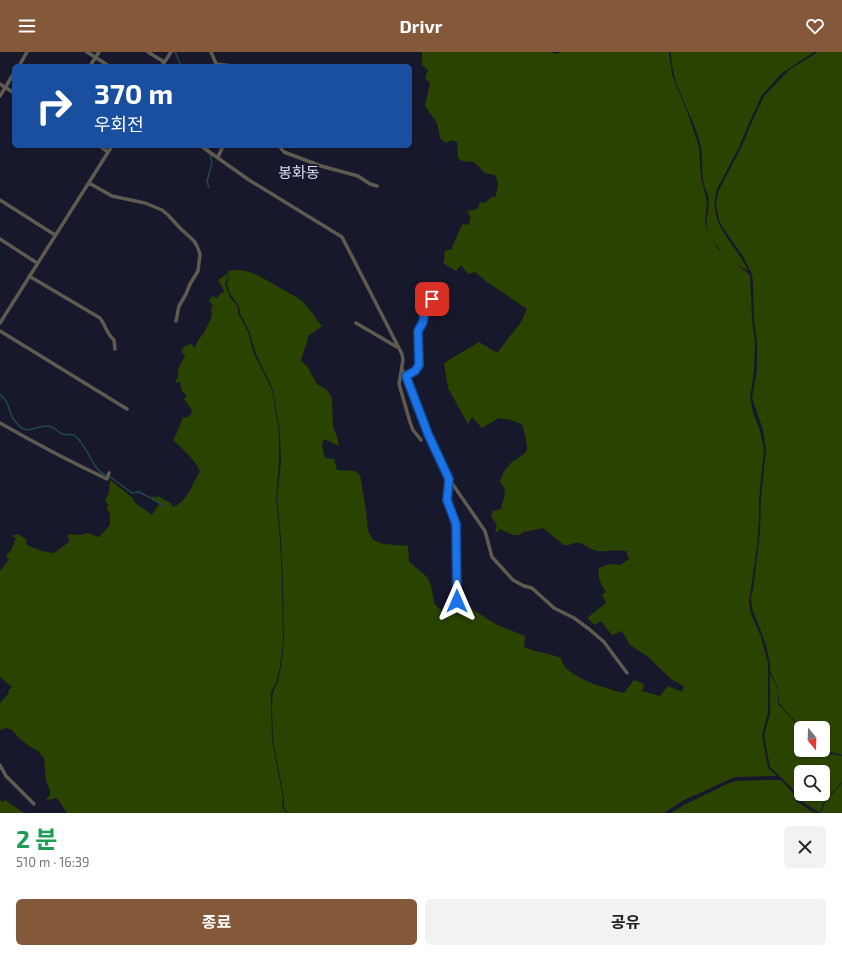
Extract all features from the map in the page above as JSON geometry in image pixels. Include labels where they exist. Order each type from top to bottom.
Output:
[{"type":"street","points":[[20,64],[27,52]]},
{"type":"street","points":[[87,52],[106,64]]},
{"type":"street","points":[[92,64],[99,52]]},
{"type":"street","points":[[148,52],[164,62],[171,52]]},
{"type":"street","points":[[211,52],[216,64]]},
{"type":"street","points":[[0,96],[12,76]]},
{"type":"street","points":[[0,84],[12,92]]},
{"type":"street","points":[[103,148],[108,152]]},
{"type":"street","points":[[0,323],[111,148]]},
{"type":"street","points":[[204,148],[249,180],[342,237],[403,360],[399,384],[413,430],[421,440]]},
{"type":"street","points":[[218,157],[223,148]]},
{"type":"street","points":[[280,148],[284,152],[321,166],[358,176],[370,184],[377,186]]},
{"type":"street","points":[[89,183],[112,196],[145,203],[162,210],[197,246],[200,254],[198,271],[179,306],[176,321]]},
{"type":"street","points":[[0,200],[55,235]]},
{"type":"street","points":[[0,239],[38,263]]},
{"type":"street","points":[[29,276],[100,318],[104,323],[108,335],[114,340],[116,349]]},
{"type":"street","points":[[406,376],[415,371],[419,365],[418,331],[423,322],[425,310],[432,299],[445,289]]},
{"type":"street","points":[[356,323],[398,348]]},
{"type":"street","points":[[0,331],[127,409]]},
{"type":"street","points":[[402,369],[428,434],[449,479],[485,531],[492,558],[519,584],[532,588],[554,608],[574,618],[589,629],[604,642],[628,673]]},
{"type":"street","points":[[0,423],[33,440],[58,456],[71,460],[88,471],[107,479],[109,473]]},
{"type":"street","points":[[449,479],[447,500],[456,524],[457,601]]},
{"type":"street","points":[[0,765],[6,776],[34,804]]},
{"type":"green space","points":[[422,52],[551,52],[556,54],[561,52],[669,52],[672,75],[688,114],[699,147],[701,178],[707,201],[705,221],[707,230],[717,248],[750,275],[752,320],[755,342],[754,371],[750,398],[764,449],[759,499],[757,546],[749,603],[751,614],[761,637],[768,663],[768,713],[762,735],[768,768],[777,776],[735,777],[682,801],[664,813],[288,813],[284,807],[284,798],[273,740],[272,705],[273,692],[277,684],[281,667],[284,643],[281,538],[277,499],[281,462],[280,432],[273,390],[256,354],[249,331],[240,313],[239,306],[229,292],[227,283],[229,279],[228,271],[242,270],[262,277],[301,300],[322,326],[308,336],[301,361],[307,366],[317,384],[328,391],[332,398],[333,427],[339,446],[324,439],[322,446],[325,458],[334,459],[337,470],[355,471],[360,475],[368,531],[373,540],[384,544],[408,546],[409,562],[427,577],[431,585],[434,603],[447,618],[464,604],[497,625],[525,636],[524,647],[561,658],[563,664],[570,672],[584,680],[609,689],[624,693],[634,680],[644,684],[642,691],[660,696],[668,686],[682,692],[684,686],[671,679],[647,656],[630,645],[622,631],[612,635],[601,621],[595,625],[587,618],[606,603],[602,595],[606,592],[599,578],[599,568],[610,564],[620,565],[629,559],[626,551],[598,551],[580,543],[564,545],[543,528],[524,532],[519,535],[513,535],[500,529],[495,532],[497,525],[491,516],[493,511],[501,509],[505,494],[503,485],[500,482],[509,465],[525,453],[527,449],[522,424],[498,418],[482,428],[472,417],[468,424],[448,388],[444,363],[479,342],[497,353],[521,322],[527,309],[475,272],[468,274],[461,265],[456,271],[443,263],[446,250],[451,250],[463,224],[468,225],[469,223],[470,216],[467,211],[478,209],[480,202],[485,203],[490,198],[496,196],[498,183],[495,175],[485,173],[474,162],[462,161],[458,158],[457,142],[452,140],[446,143],[440,138],[437,123],[425,106],[430,83],[425,78],[428,70],[422,65]]},
{"type":"green space","points":[[671,52],[814,52],[782,73],[762,95],[739,147],[717,189],[715,212],[719,223],[748,271],[725,254],[715,244],[708,231],[707,222],[709,200],[703,180],[701,147],[698,135],[675,77]]},
{"type":"green space","points":[[818,52],[842,52],[842,755],[830,752],[830,721],[795,721],[779,703],[779,690],[770,671],[770,663],[766,645],[752,608],[751,596],[760,533],[761,499],[766,449],[763,430],[752,398],[757,371],[757,342],[754,320],[753,282],[752,274],[743,256],[719,220],[716,203],[719,190],[741,148],[764,96],[789,70]]},
{"type":"green space","points":[[228,273],[228,279],[225,283],[226,287],[230,297],[238,307],[238,313],[248,332],[254,354],[272,390],[279,432],[279,462],[276,499],[280,538],[283,643],[276,683],[271,692],[271,705],[272,740],[283,798],[282,807],[287,813],[67,813],[57,798],[46,800],[50,795],[50,790],[46,780],[44,758],[38,751],[19,738],[12,730],[7,728],[0,730],[0,703],[12,687],[0,677],[0,571],[9,559],[6,556],[11,550],[16,538],[11,536],[18,534],[27,540],[26,544],[33,548],[54,553],[69,542],[69,538],[67,536],[69,534],[80,535],[87,533],[99,537],[110,525],[110,513],[107,509],[108,504],[105,501],[109,492],[110,480],[134,499],[134,502],[152,515],[159,504],[165,507],[166,506],[152,498],[153,496],[156,498],[158,496],[172,504],[171,507],[177,505],[185,498],[200,471],[192,459],[173,440],[184,417],[187,418],[192,413],[192,410],[184,399],[187,396],[182,391],[180,382],[175,382],[178,377],[178,369],[185,356],[181,351],[190,343],[195,348],[212,316],[211,308],[213,305],[209,301],[212,296],[217,298],[221,293],[223,293],[224,290],[218,280]]},
{"type":"green space","points":[[770,674],[779,691],[778,704],[794,721],[794,757],[830,757],[830,754],[842,756],[842,782],[830,795],[830,765],[794,765],[794,790],[770,767],[764,735],[770,714]]},
{"type":"green space","points":[[780,780],[793,793],[794,801],[814,813],[671,813],[684,805],[736,781]]},
{"type":"green space","points":[[842,783],[842,813],[821,813],[825,802],[830,801],[830,796]]},
{"type":"green space","points":[[0,800],[3,802],[5,800],[24,813],[0,813]]},
{"type":"green space","points":[[801,801],[825,801],[820,813]]},
{"type":"waterway","points":[[175,52],[180,64]]},
{"type":"waterway","points":[[208,148],[212,163],[207,181],[209,188]]},
{"type":"waterway","points":[[0,395],[6,400],[13,418],[19,426],[27,430],[48,426],[54,428],[62,434],[74,435],[79,439],[93,463],[101,473],[106,475]]},
{"type":"waterway","points":[[109,476],[132,493],[139,492],[151,498]]},
{"type":"waterway","points":[[152,499],[165,506]]},
{"type":"district","name":"봉화동","points":[[299,173]]},
{"type":"route","points":[[432,299],[428,303],[423,322],[418,331],[419,365],[415,371],[406,376],[428,434],[449,479],[447,500],[456,524],[457,601]]}]
